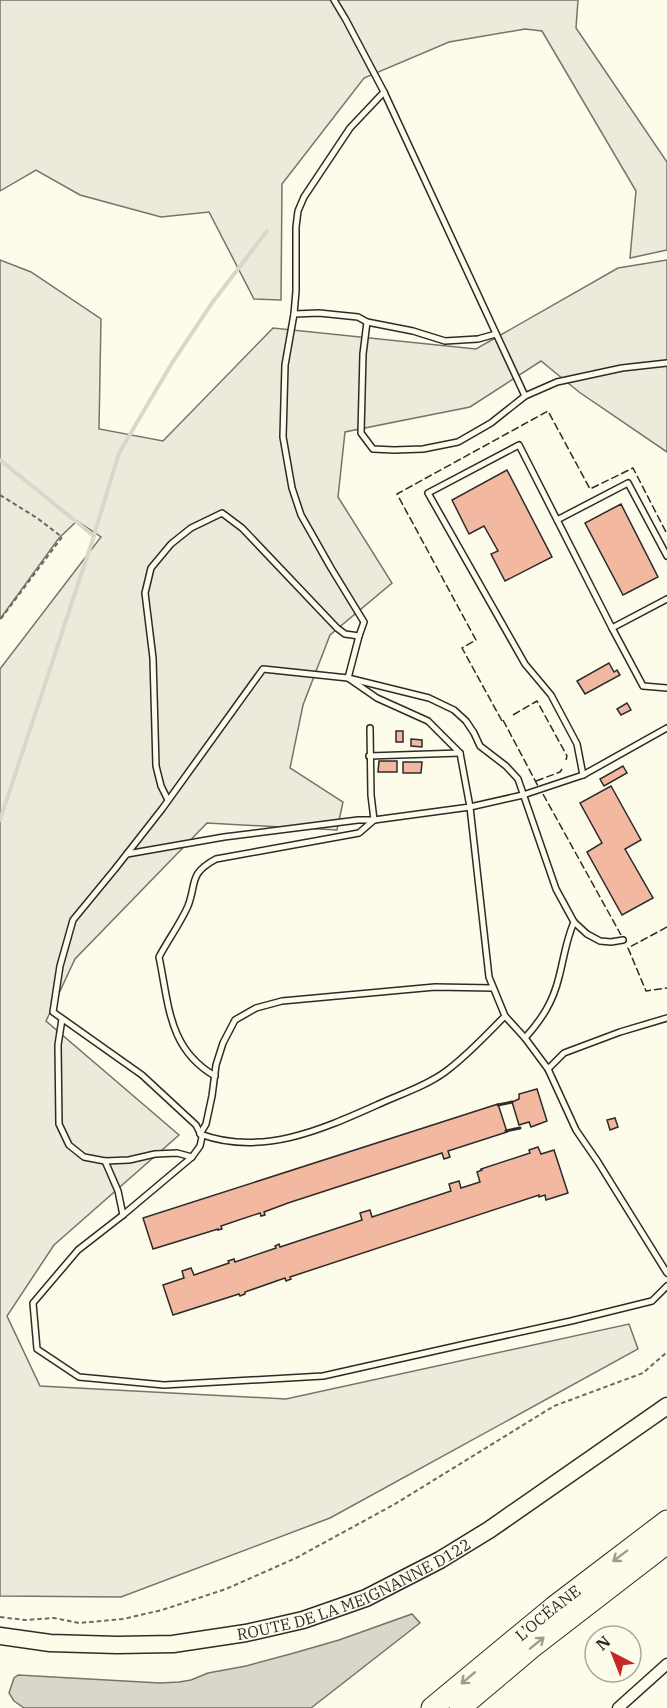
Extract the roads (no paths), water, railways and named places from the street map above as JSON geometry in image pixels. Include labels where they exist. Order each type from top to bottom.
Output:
[{"type":"highway","name":"L’OCÉANE","points":[[432,1708],[563,1600],[667,1521]]},
{"type":"highway","name":"L’OCÉANE","points":[[460,1708],[555,1629],[667,1543]]},
{"type":"street","name":"ROUTE DE LA MEIGNANNE D122","points":[[0,1636],[50,1643],[173,1644],[246,1633],[314,1616],[366,1598],[440,1560],[489,1530],[667,1406]]},
{"type":"street","points":[[618,1708],[667,1664]]},
{"type":"lane","points":[[334,0],[384,92],[525,396]]},
{"type":"lane","points":[[348,678],[364,622],[301,515],[291,488],[283,437],[285,365],[296,291],[298,211],[304,197],[350,128],[384,92]]},
{"type":"lane","points":[[294,314],[335,313],[445,340],[478,339],[496,334]]},
{"type":"lane","points":[[368,322],[363,354],[361,433],[373,448],[423,449],[458,442],[491,423],[525,396],[557,382],[622,368],[667,363]]},
{"type":"lane","points":[[583,775],[577,744],[551,695],[525,664],[428,493],[519,445],[643,686],[667,688]]},
{"type":"lane","points":[[557,520],[628,483],[667,556]]},
{"type":"lane","points":[[168,800],[161,786],[156,766],[153,658],[145,593],[151,568],[171,544],[191,528],[222,513],[242,528],[338,628],[345,634],[359,636]]},
{"type":"lane","points":[[612,628],[667,598]]},
{"type":"lane","points":[[623,940],[600,941],[586,934],[574,922],[556,888],[522,788],[514,773],[480,746],[470,727],[454,710],[429,698],[348,678],[263,669],[168,800],[73,920],[60,966],[53,1012],[142,1075],[196,1125],[202,1137],[200,1146],[192,1157],[78,1251],[33,1303],[37,1349],[79,1377],[164,1385],[323,1376],[572,1322],[652,1301],[667,1286]]},
{"type":"lane","points":[[348,678],[377,698],[428,721],[460,753],[470,807],[489,976],[493,988],[505,1016],[548,1069],[576,1130],[667,1273]]},
{"type":"lane","points":[[370,728],[369,756],[374,820]]},
{"type":"lane","points":[[127,854],[224,837],[470,807],[523,795],[583,775],[667,728]]},
{"type":"lane","points":[[369,756],[460,753]]},
{"type":"lane","points":[[215,1076],[197,1064],[179,1041],[172,1023],[159,957],[188,905],[194,879],[205,866],[216,860],[358,833],[374,820]]},
{"type":"lane","points":[[525,1038],[542,1019],[549,1006],[559,980],[569,933],[574,922]]},
{"type":"lane","points":[[200,1134],[206,1124],[223,1043],[235,1020],[256,1008],[282,1002],[435,987],[493,988]]},
{"type":"lane","points":[[200,1134],[214,1139],[256,1143],[285,1139],[332,1125],[444,1073],[505,1016]]},
{"type":"lane","points":[[62,1018],[58,1045],[59,1124],[69,1145],[84,1157],[105,1161],[129,1160],[154,1154],[177,1153],[192,1157]]},
{"type":"lane","points":[[548,1069],[564,1053],[620,1032],[667,1018]]},
{"type":"lane","points":[[105,1161],[118,1191],[123,1215]]},
{"type":"waterway","points":[[94,535],[119,453],[172,363],[212,303],[267,231]]},
{"type":"waterway","points":[[0,460],[94,536],[0,820]]}]
